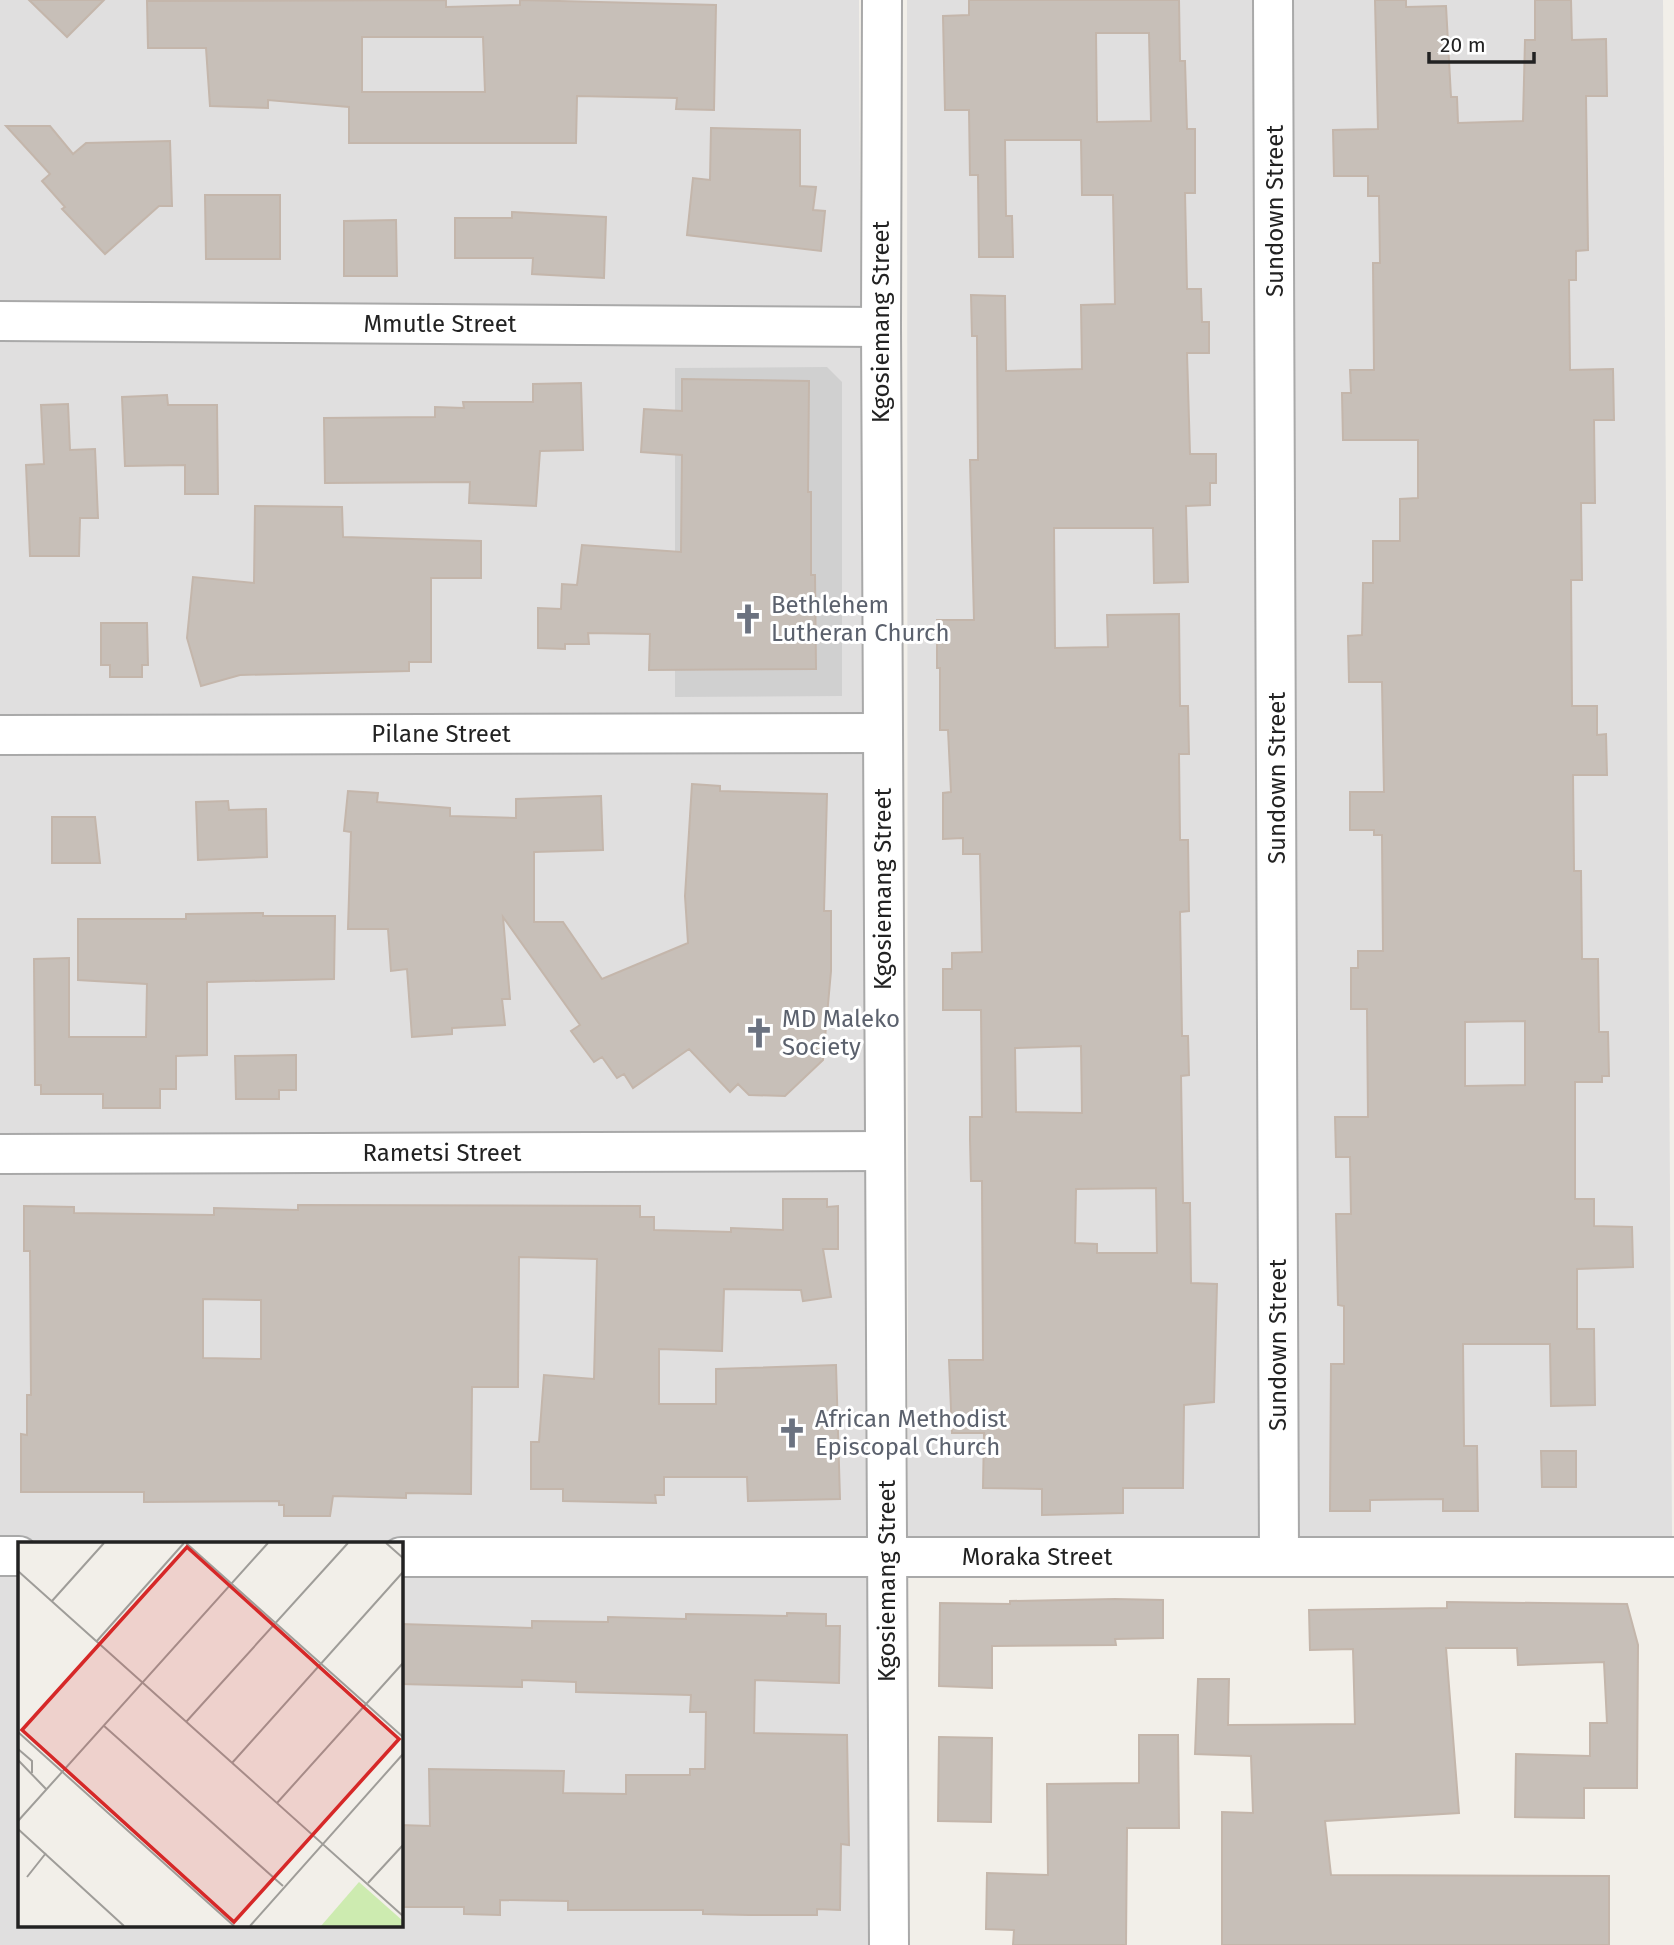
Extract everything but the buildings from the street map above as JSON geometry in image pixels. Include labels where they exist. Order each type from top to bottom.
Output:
[{"type":"street","name":"Kgosiemang Street","points":[[882,0],[881,327],[889,1945]]},
{"type":"street","name":"Sundown Street","points":[[1273,0],[1279,1555]]},
{"type":"street","name":"Mmutle Street","points":[[0,321],[881,327]]},
{"type":"street","name":"Pilane Street","points":[[0,735],[883,733]]},
{"type":"street","name":"Rametsi Street","points":[[0,1154],[884,1151]]},
{"type":"street","points":[[0,1556],[18,1556]]},
{"type":"street","name":"Moraka Street","points":[[402,1557],[1674,1557]]},
{"type":"shaded area","points":[[0,0],[859,0],[869,1945],[0,1945]]},
{"type":"shaded area","points":[[907,0],[1663,0],[1672,1542],[908,1537]]},
{"type":"shaded area","points":[[827,367],[842,382],[842,696],[675,697],[675,368]]},
{"type":"place","name":"Bethlehem Lutheran Church","points":[[748,619]]},
{"type":"place","name":"MD Maleko Society","points":[[759,1033]]},
{"type":"place","name":"African Methodist Episcopal Church","points":[[792,1433]]}]
